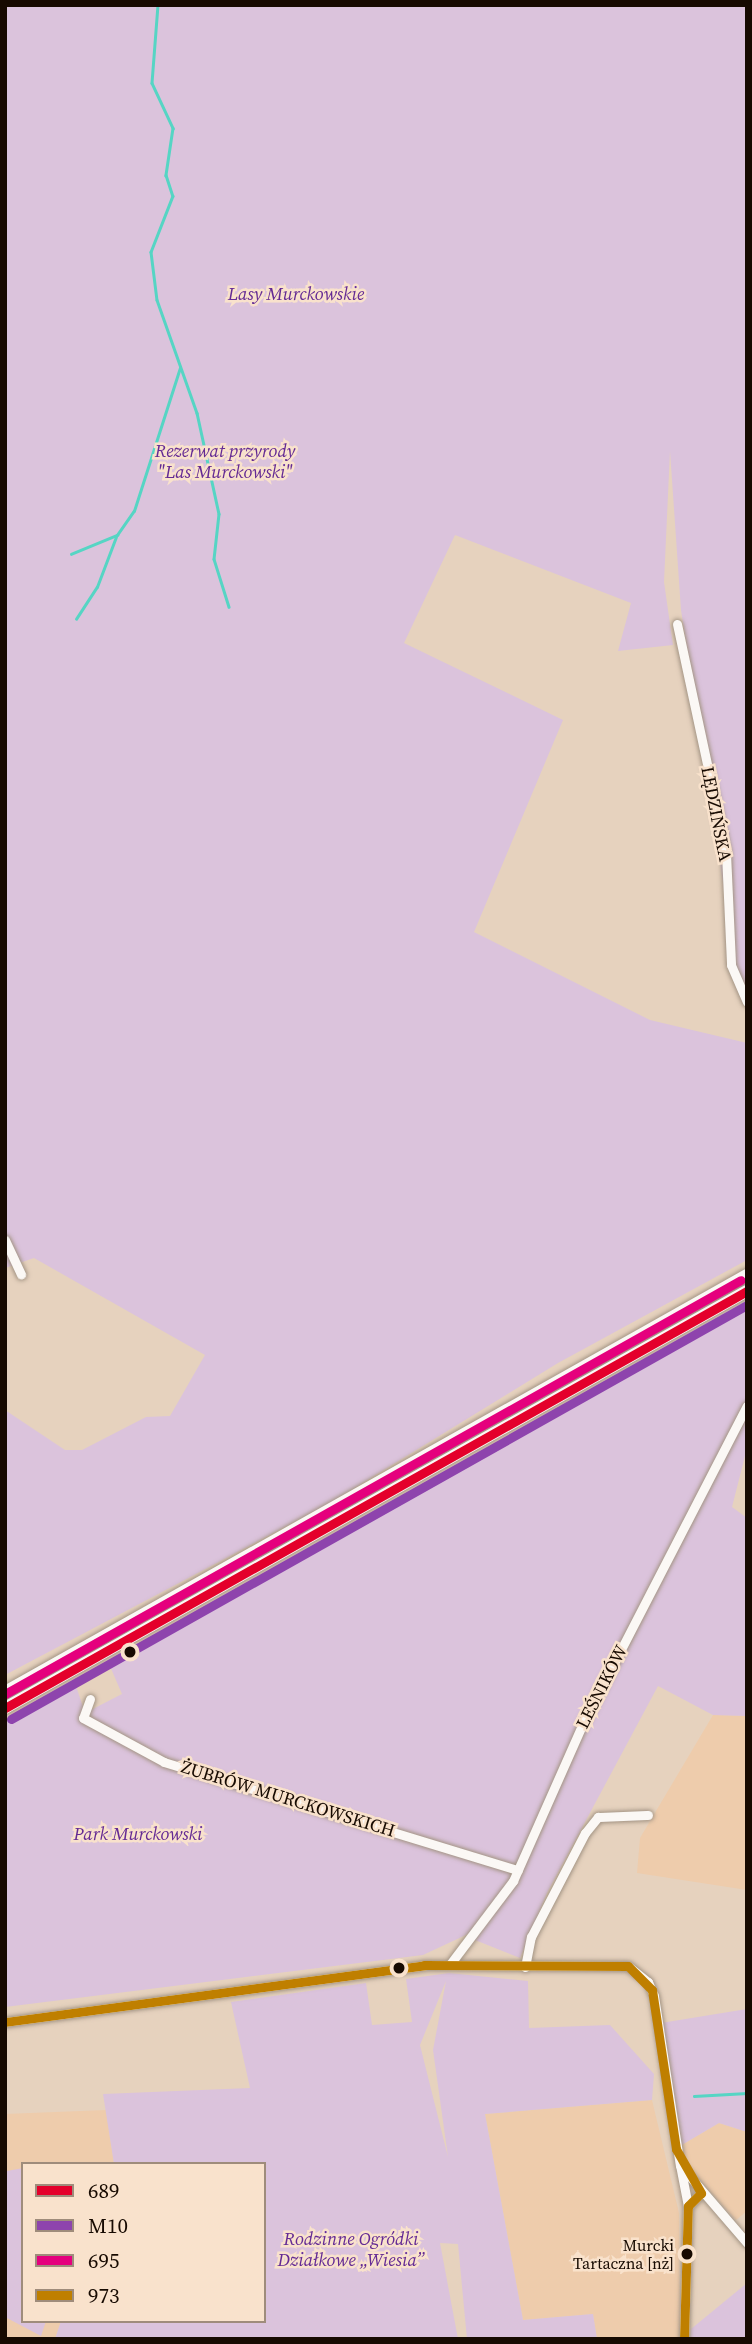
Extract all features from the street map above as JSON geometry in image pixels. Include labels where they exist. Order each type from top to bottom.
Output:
[{"type":"main road","points":[[5,1692],[747,1275]]},
{"type":"main road","points":[[5,1708],[747,1291]]},
{"type":"street","name":"LĘDZIŃSKA","points":[[677,624],[726,853],[731,965],[747,1002]]},
{"type":"street","points":[[5,1240],[21,1274]]},
{"type":"street","name":"LEŚNIKÓW","points":[[451,1963],[518,1870],[582,1725],[747,1406]]},
{"type":"street","name":"ŻUBRÓW MURCKOWSKICH","points":[[90,1699],[83,1718],[164,1762],[518,1870]]},
{"type":"street","points":[[525,1967],[531,1937],[585,1833],[598,1817],[648,1815]]},
{"type":"street","points":[[5,2022],[451,1963],[525,1967],[617,1964],[637,1970],[654,1996],[688,2206],[684,2339]]},
{"type":"street","points":[[680,2165],[701,2193],[747,2243]]},
{"type":"street","points":[[688,2206],[701,2193]]},
{"type":"shaded area","points":[[713,1715],[747,1716],[747,1890],[637,1873],[640,1838]]},
{"type":"shaded area","points":[[652,2100],[679,2213],[680,2339],[597,2339],[593,2314],[523,2320],[485,2114]]},
{"type":"shaded area","points":[[106,2110],[114,2162],[21,2162],[21,2323],[60,2323],[55,2339],[5,2339],[5,2114]]},
{"type":"shaded area","points":[[719,2123],[747,2132],[747,2211],[736,2220],[691,2170],[680,2146]]},
{"type":"green space","name":"Lasy Murckowskie","points":[[5,5],[747,5],[747,991],[736,967],[681,610],[670,451],[664,582],[673,645],[618,651],[631,603],[455,535],[404,643],[563,720],[474,932],[650,1020],[747,1043],[747,1260],[558,1363],[330,1503],[5,1675],[5,1410],[65,1450],[82,1450],[146,1417],[170,1416],[205,1355],[34,1258],[5,1268]]},
{"type":"green space","name":"Park Murckowski","points":[[747,1300],[747,1448],[732,1507],[747,1518],[747,1716],[713,1715],[658,1686],[547,1893],[520,1958],[475,1940],[486,1916],[468,1934],[423,1955],[5,2007],[5,1722],[74,1680],[85,1713],[122,1694],[109,1664]]},
{"type":"green space","name":"Rodzinne Ogródki Działkowe „Wiesia”","points":[[449,1973],[528,1981],[529,2028],[610,2025],[654,2074],[652,2100],[485,2114],[523,2320],[593,2314],[597,2339],[467,2339],[458,2244],[440,2243],[458,2339],[55,2339],[60,2323],[266,2323],[266,2162],[114,2162],[103,2094],[250,2088],[231,2002],[366,1983],[372,2025],[412,2022],[406,1979]],"holes":[[[446,1981],[433,2050],[448,2157],[420,2045]]]},
{"type":"green space","points":[[747,2009],[747,2132],[719,2123],[680,2146],[661,2023]]},
{"type":"green space","points":[[21,2168],[21,2323],[45,2323],[41,2336],[5,2317],[7,2171]]},
{"type":"green space","points":[[747,2283],[747,2339],[690,2339],[691,2329]]},
{"type":"waterway","points":[[158,5],[152,83],[173,128],[166,175],[173,196],[151,252],[157,300],[197,413],[219,514],[214,559],[229,607]]},
{"type":"waterway","points":[[71,554],[117,535],[134,511],[180,368]]},
{"type":"waterway","points":[[76,619],[97,587],[116,537]]},
{"type":"waterway","points":[[694,2096],[747,2093]]},
{"type":"transit line","name":"695","points":[[5,1694],[741,1280]]},
{"type":"transit line","name":"689","points":[[5,1708],[747,1291]]},
{"type":"transit line","name":"M10","points":[[11,1719],[747,1305]]},
{"type":"transit line","name":"973","points":[[5,2022],[424,1965],[628,1966],[652,1990],[676,2149],[701,2193]]},
{"type":"transit line","name":"973","points":[[684,2339],[688,2206],[701,2193]]},
{"type":"place","name":"Murcki Tartaczna [nż]","points":[[687,2254]]},
{"type":"park label","name":"Rezerwat przyrody \"Las Murckowski\"","points":[[225,462]]}]
